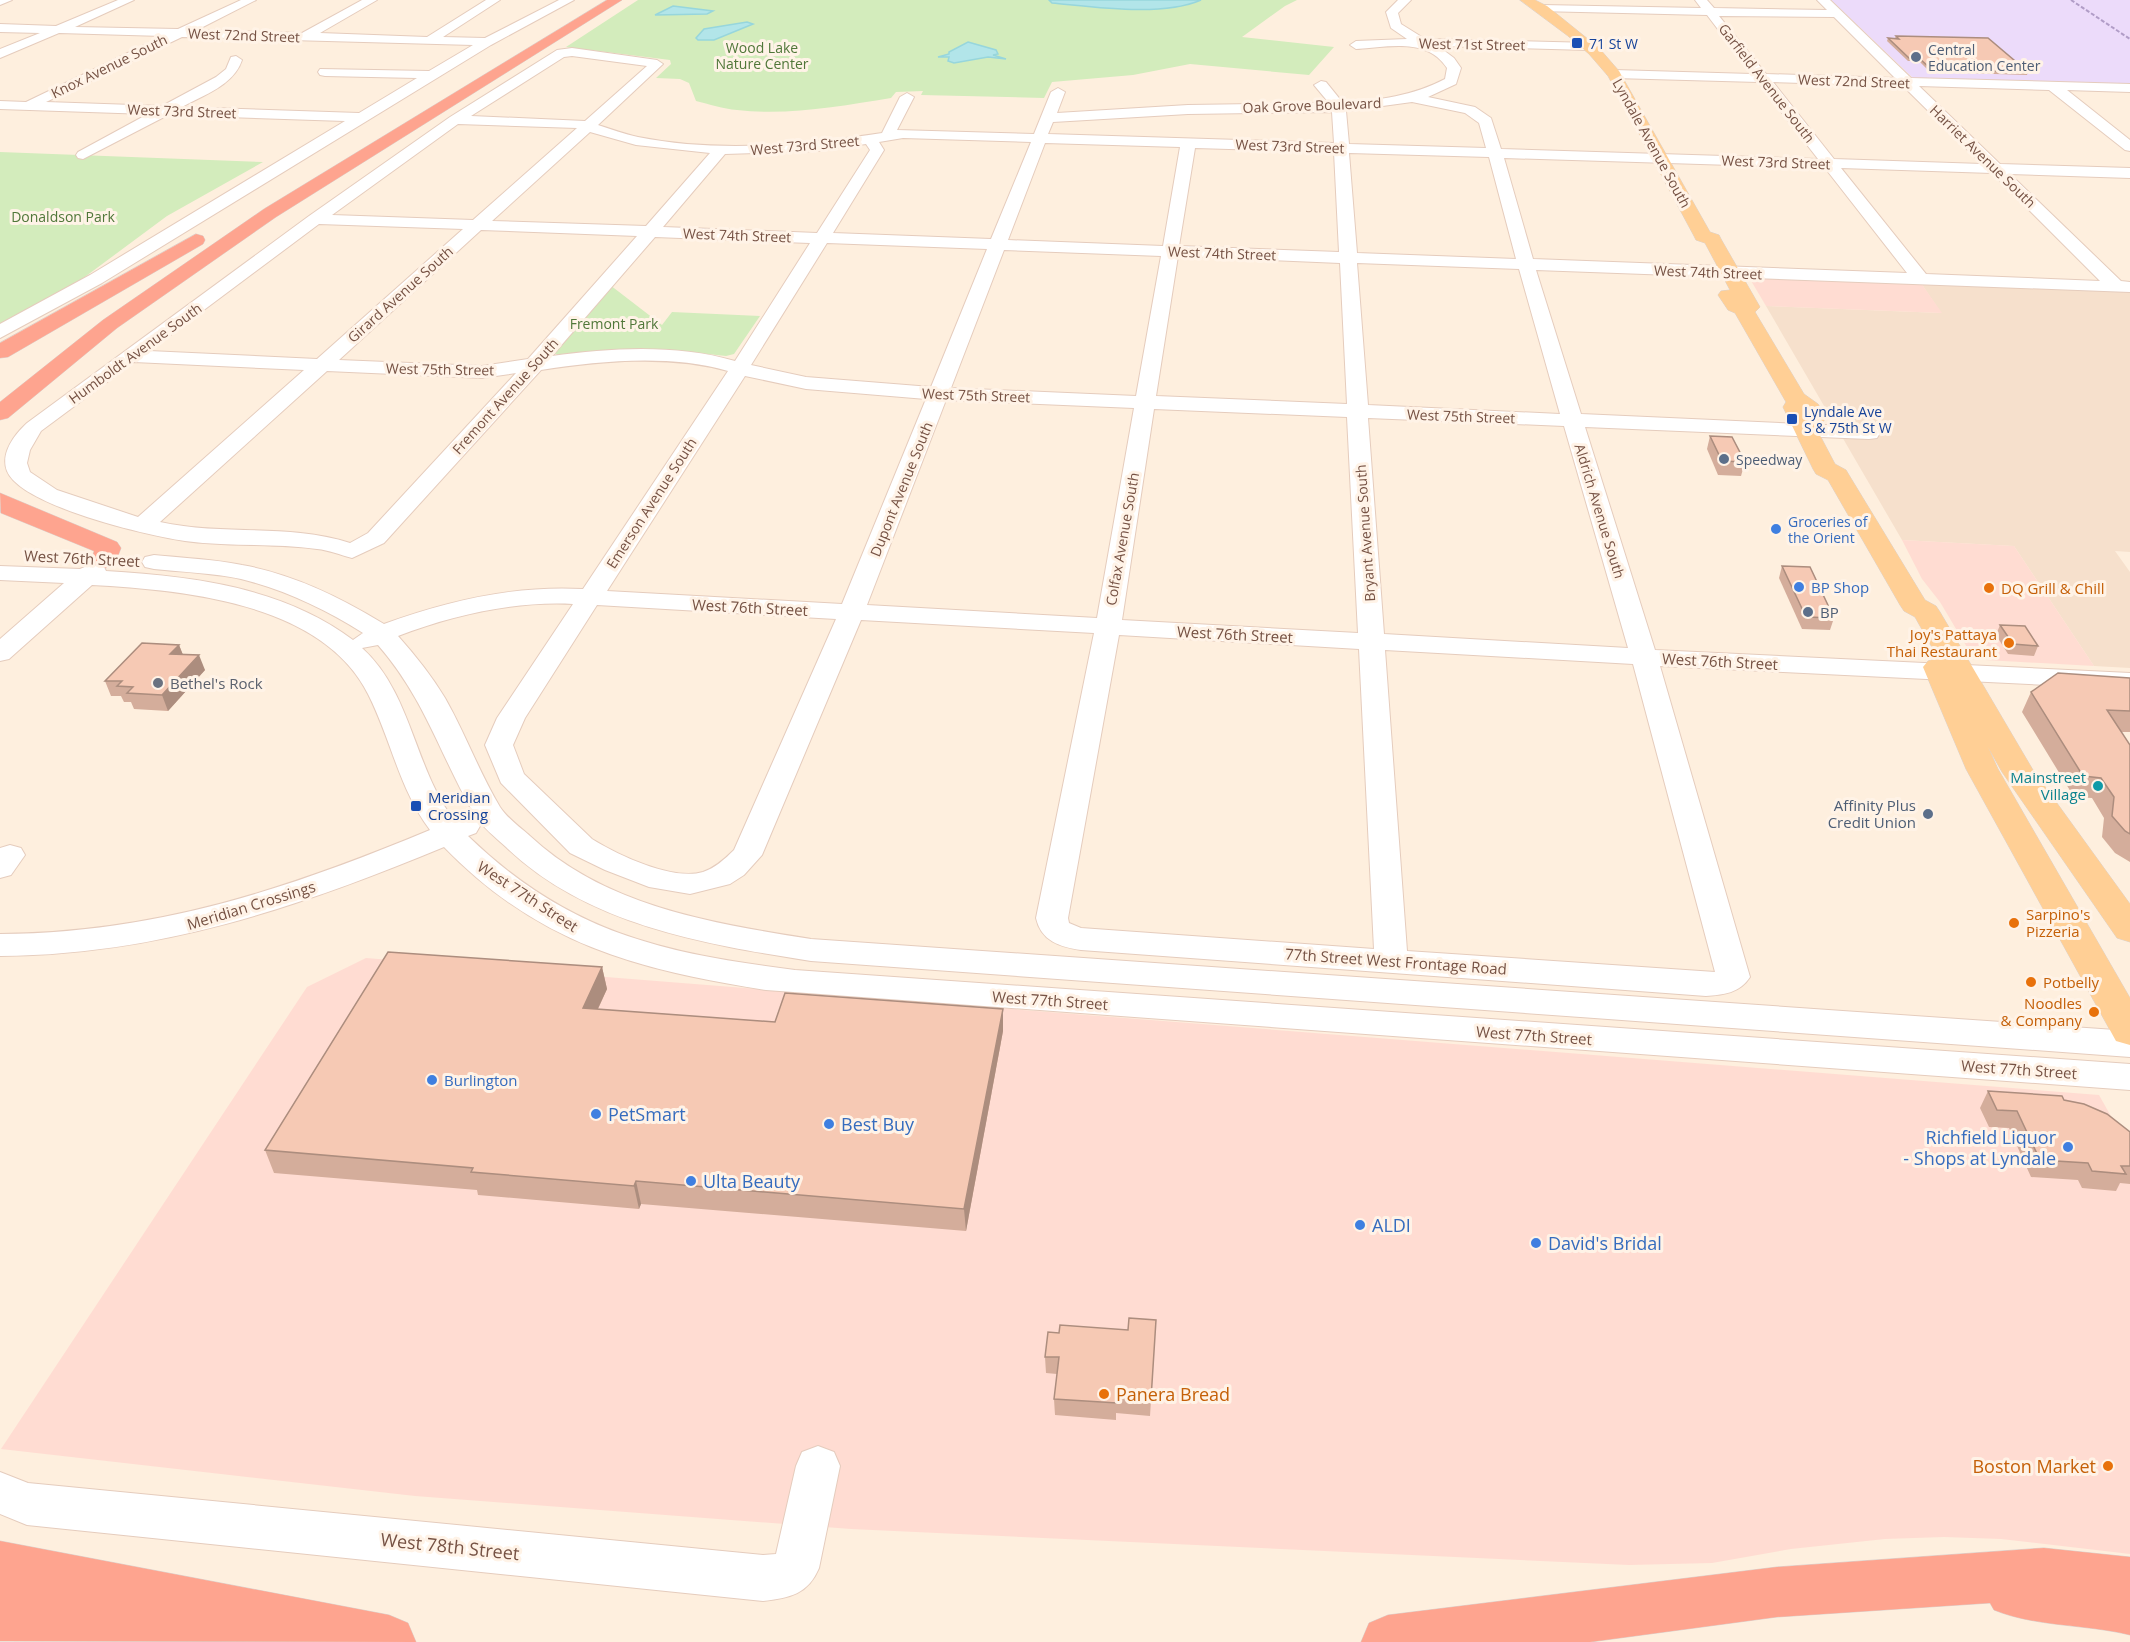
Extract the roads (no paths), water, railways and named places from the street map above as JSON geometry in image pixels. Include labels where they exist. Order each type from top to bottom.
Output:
[{"type":"highway","points":[[259,201],[592,0]]},
{"type":"highway","points":[[3,422],[110,324],[270,213],[616,0]]},
{"type":"highway","points":[[0,352],[209,232]]},
{"type":"highway","points":[[0,388],[189,245]]},
{"type":"highway","points":[[0,501],[10,508],[93,540],[108,549],[105,560]]},
{"type":"highway","points":[[0,522],[64,530]]},
{"type":"highway","points":[[0,1566],[389,1642]]},
{"type":"highway","points":[[1388,1642],[1777,1592],[2044,1573],[2130,1582]]},
{"type":"highway","points":[[1939,1582],[2109,1604],[2130,1609]]},
{"type":"highway","points":[[0,1615],[256,1642]]},
{"type":"main road","name":"Lyndale Avenue South","points":[[1526,0],[1539,4],[1588,46],[1614,74],[1703,236],[1712,239],[1723,273],[1750,307],[1743,309],[1800,403],[1794,407],[1843,471],[1837,475],[1914,605],[1926,612],[1951,673],[1982,769],[2130,1031]]},
{"type":"main road","name":"Lyndale Avenue South","points":[[1951,673],[2130,930]]},
{"type":"street","points":[[0,2],[6,0]]},
{"type":"street","points":[[0,54],[128,0]]},
{"type":"street","name":"Knox Avenue South","points":[[0,119],[250,0]]},
{"type":"street","points":[[304,37],[371,0]]},
{"type":"street","points":[[430,40],[494,0]]},
{"type":"street","points":[[0,332],[57,302],[488,42],[568,0]]},
{"type":"street","name":"Oak Grove Boulevard","points":[[1048,117],[1208,109],[1339,106],[1414,98],[1443,87],[1451,81],[1454,75],[1451,62],[1402,32],[1392,18],[1392,12],[1405,0]]},
{"type":"street","name":"Harriet Avenue South","points":[[1824,0],[1997,169],[2123,287]]},
{"type":"street","points":[[1539,4],[1706,6],[1838,14]]},
{"type":"street","points":[[1580,4],[1592,25]]},
{"type":"street","name":"Garfield Avenue South","points":[[1706,6],[1922,279]]},
{"type":"street","name":"West 72nd Street","points":[[0,28],[488,42]]},
{"type":"street","points":[[362,50],[381,39]]},
{"type":"street","name":"West 71st Street","points":[[1356,45],[1421,43],[1588,46]]},
{"type":"street","name":"Girard Avenue South","points":[[144,524],[657,64],[635,59],[564,52]]},
{"type":"street","name":"Humboldt Avenue South","points":[[352,551],[320,542],[185,534],[55,498],[36,489],[21,476],[16,464],[22,442],[34,427],[315,219],[455,120],[564,52]]},
{"type":"street","points":[[83,155],[228,75],[236,60]]},
{"type":"street","points":[[344,61],[325,72],[433,75]]},
{"type":"street","name":"West 72nd Street","points":[[1614,74],[2130,88]]},
{"type":"street","points":[[1321,85],[1339,106]]},
{"type":"street","points":[[2053,86],[2130,147]]},
{"type":"street","name":"Dupont Avenue South","points":[[725,875],[747,855],[851,613],[1058,92]]},
{"type":"street","name":"Emerson Avenue South","points":[[725,875],[704,883],[679,885],[660,881],[592,854],[511,777],[499,745],[511,718],[740,368],[877,150],[879,137],[908,97]]},
{"type":"street","name":"Aldrich Avenue South","points":[[1414,98],[1470,110],[1483,117],[1644,657],[1733,977]]},
{"type":"street","name":"West 73rd Street","points":[[0,105],[364,117]]},
{"type":"street","name":"Bryant Avenue South","points":[[1339,106],[1391,961]]},
{"type":"street","name":"West 73rd Street","points":[[455,120],[580,124],[636,141],[721,150],[785,149],[879,137],[1040,138],[2130,173]]},
{"type":"street","name":"Colfax Avenue South","points":[[1059,932],[1053,926],[1052,918],[1108,627],[1188,143]]},
{"type":"street","name":"Fremont Avenue South","points":[[352,551],[376,538],[533,366],[721,150]]},
{"type":"street","name":"West 74th Street","points":[[315,219],[2123,287]]},
{"type":"street","name":"West 75th Street","points":[[132,356],[482,372],[580,358],[645,355],[707,359],[806,383],[939,393],[1869,433]]},
{"type":"street","name":"West 76th Street","points":[[0,554],[164,562],[242,572],[295,588],[340,608],[382,634]]},
{"type":"street","points":[[0,653],[105,560]]},
{"type":"street","name":"West 76th Street","points":[[0,573],[133,579]]},
{"type":"street","name":"West 77th Street","points":[[133,579],[227,593],[267,605],[305,621],[331,636],[364,665],[390,711],[421,791],[448,834],[473,860],[570,926],[635,952],[716,972],[795,982],[2130,1077]]},
{"type":"street","name":"West 76th Street","points":[[348,650],[427,617],[486,603],[538,597],[589,597],[1644,657],[2130,681]]},
{"type":"street","points":[[382,634],[408,663],[431,698],[489,814],[528,851],[576,886],[645,915],[722,936],[811,950],[2130,1044]]},
{"type":"street","name":"Meridian Crossings","points":[[0,945],[85,943],[178,927],[292,895],[448,834],[489,814]]},
{"type":"street","name":"77th Street West Frontage Road","points":[[1059,932],[1081,939],[1706,984],[1722,983],[1733,977]]},
{"type":"street","name":"West 78th Street","points":[[0,1493],[27,1504],[763,1578],[783,1576],[796,1569],[818,1466]]},
{"type":"water","points":[[1049,0],[1201,0],[1167,8],[1128,9],[1052,3]]},
{"type":"water","points":[[673,6],[713,11],[707,14],[655,15]]},
{"type":"water","points":[[747,22],[753,24],[714,40],[696,38],[704,29]]},
{"type":"water","points":[[968,42],[996,50],[998,54],[993,55],[1006,59],[988,57],[954,63],[948,61],[949,57],[938,57],[949,54]]},
{"type":"railway","points":[[2071,0],[2130,39]]},
{"type":"place","name":"71 St W","points":[[1577,43]]},
{"type":"place","name":"Central Education Center","points":[[1916,57]]},
{"type":"place","name":"Lyndale Ave S & 75th St W","points":[[1792,419]]},
{"type":"place","name":"Speedway","points":[[1724,459]]},
{"type":"place","name":"Groceries of the Orient","points":[[1776,529]]},
{"type":"place","name":"BP Shop","points":[[1799,587]]},
{"type":"place","name":"DQ Grill & Chill","points":[[1989,588]]},
{"type":"place","name":"BP","points":[[1808,612]]},
{"type":"place","name":"Joy's Pattaya Thai Restaurant","points":[[2009,643]]},
{"type":"place","name":"Bethel's Rock","points":[[158,683]]},
{"type":"place","name":"Mainstreet Village","points":[[2098,786]]},
{"type":"place","name":"Meridian Crossing","points":[[416,806]]},
{"type":"place","name":"Affinity Plus Credit Union","points":[[1928,814]]},
{"type":"place","name":"Sarpino's Pizzeria","points":[[2014,923]]},
{"type":"place","name":"Potbelly","points":[[2031,982]]},
{"type":"place","name":"Noodles & Company","points":[[2094,1012]]},
{"type":"place","name":"Burlington","points":[[432,1080]]},
{"type":"place","name":"PetSmart","points":[[596,1114]]},
{"type":"place","name":"Best Buy","points":[[829,1124]]},
{"type":"place","name":"Richfield Liquor - Shops at Lyndale","points":[[2068,1147]]},
{"type":"place","name":"Ulta Beauty","points":[[691,1181]]},
{"type":"place","name":"ALDI","points":[[1360,1225]]},
{"type":"place","name":"David's Bridal","points":[[1536,1243]]},
{"type":"place","name":"Panera Bread","points":[[1104,1394]]},
{"type":"place","name":"Boston Market","points":[[2108,1466]]},
{"type":"park label","name":"Wood Lake Nature Center","points":[[762,56]]},
{"type":"park label","name":"Donaldson Park","points":[[63,216]]},
{"type":"park label","name":"Fremont Park","points":[[614,323]]}]
